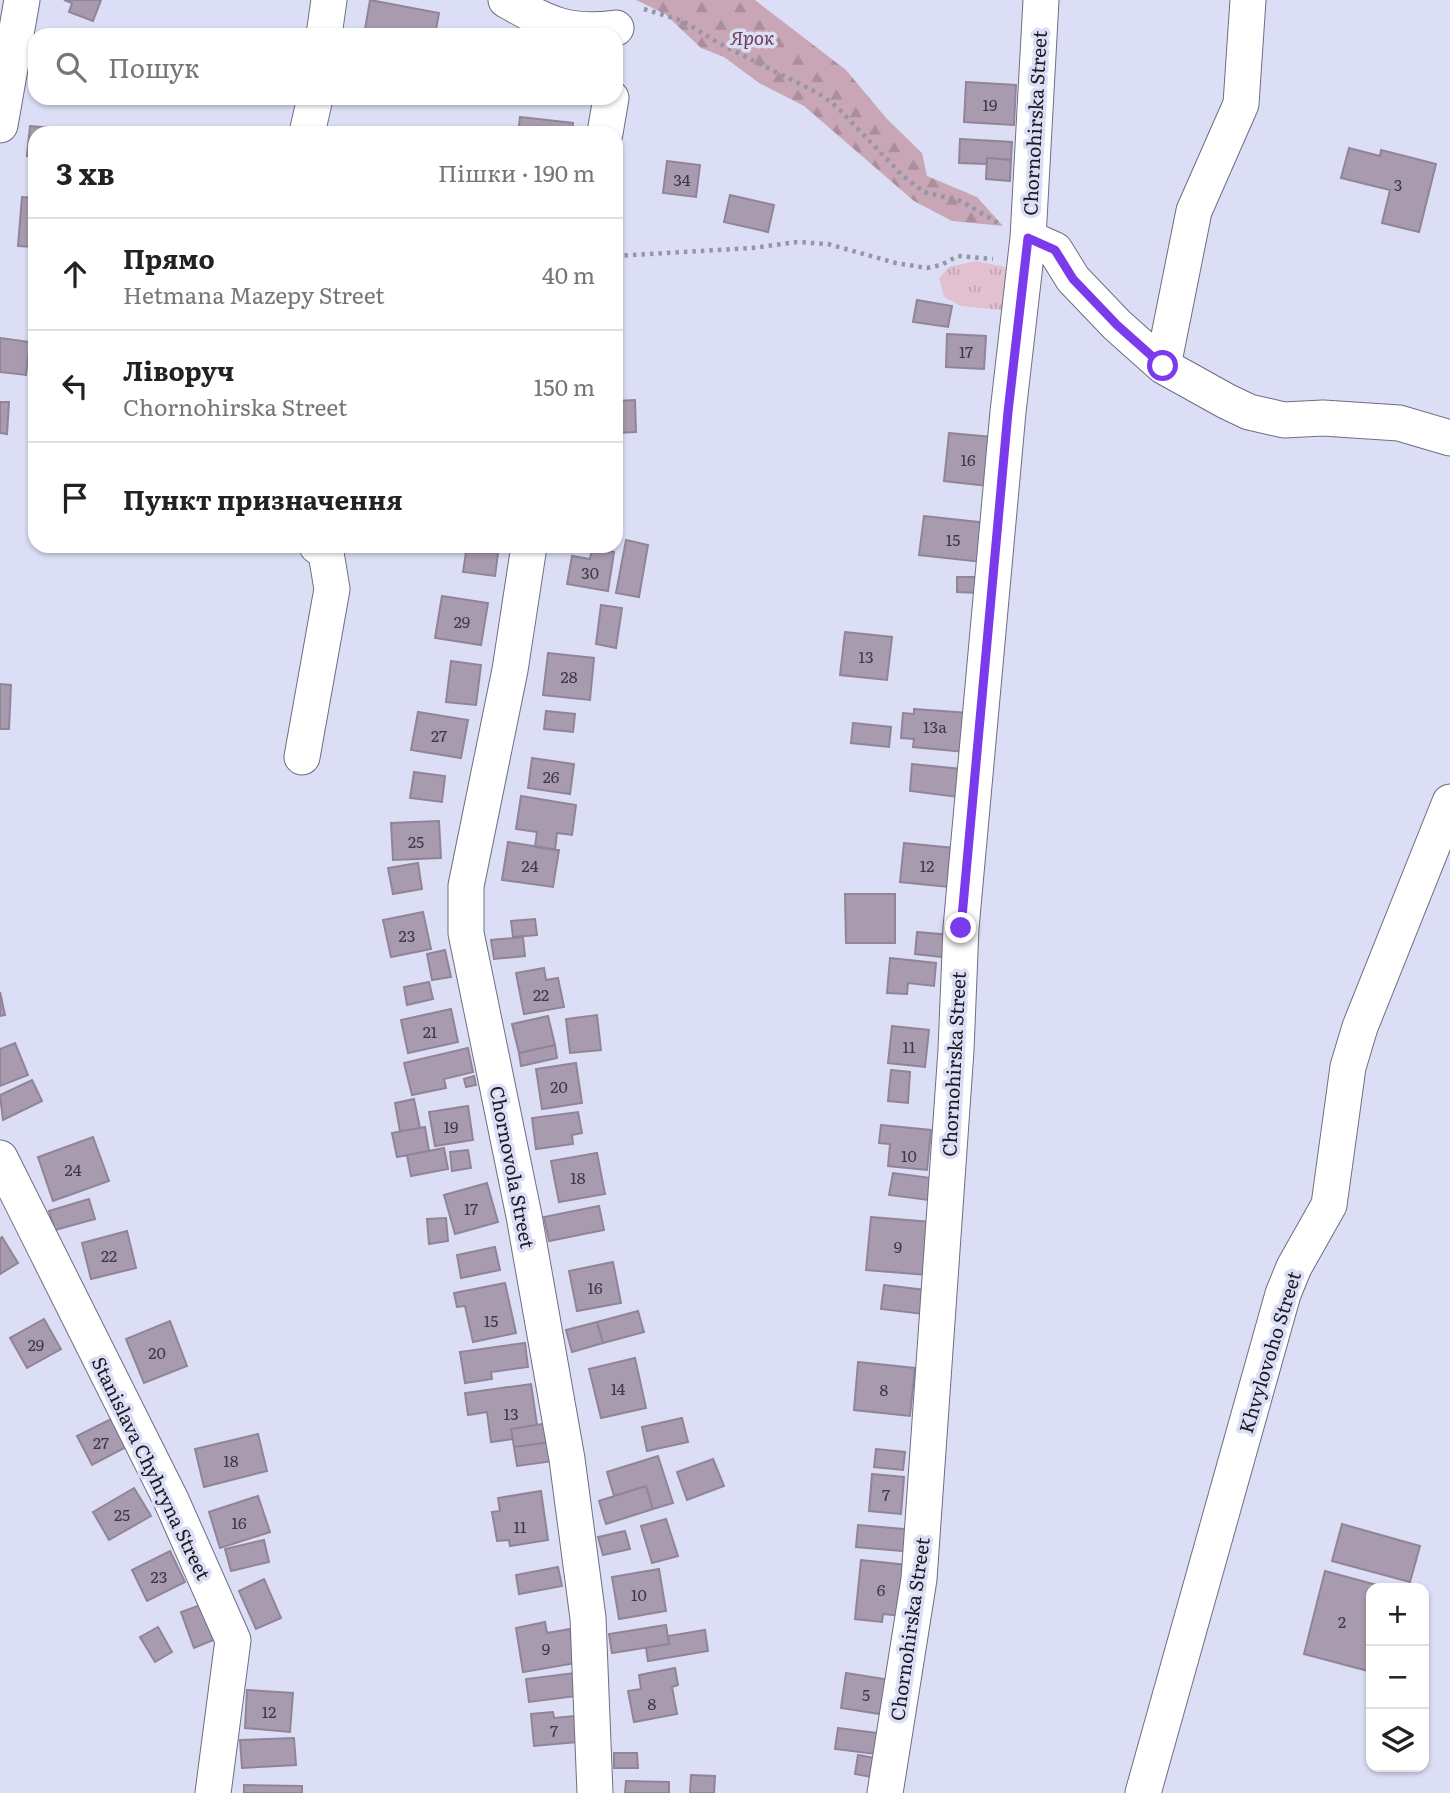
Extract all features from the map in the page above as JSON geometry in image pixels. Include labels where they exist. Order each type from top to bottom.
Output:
[{"type":"street","points":[[0,125],[22,0]]},
{"type":"street","points":[[325,28],[329,0]]},
{"type":"street","points":[[506,0],[547,23],[564,28]]},
{"type":"street","name":"Chornohirska Street","points":[[885,1793],[919,1579],[956,1050],[961,928],[1008,412],[1027,251],[1041,0]]},
{"type":"street","points":[[1163,366],[1194,211],[1241,104],[1248,0]]},
{"type":"street","points":[[596,28],[621,17]]},
{"type":"street","points":[[309,126],[313,105]]},
{"type":"street","points":[[606,126],[610,105]]},
{"type":"street","points":[[1027,251],[1055,250],[1073,279],[1117,325],[1163,366],[1249,412],[1284,420],[1323,418],[1399,423],[1450,438]]},
{"type":"street","points":[[302,757],[332,589],[325,553]]},
{"type":"street","name":"Chornovola Street","points":[[528,553],[510,670],[466,886],[464,910],[466,933],[524,1216],[567,1459],[588,1618],[595,1793]]},
{"type":"street","name":"Khvylovoho Street","points":[[1143,1793],[1283,1294],[1294,1267],[1329,1205],[1341,1104],[1356,1040],[1450,802]]},
{"type":"street","name":"Stanislava Chyhryna Street","points":[[0,1158],[170,1500],[233,1640],[213,1793]]},
{"type":"path","points":[[621,17],[665,14],[818,93],[837,107],[902,174],[924,192],[961,201],[1027,251]]},
{"type":"path","points":[[623,256],[752,248],[797,242],[828,244],[927,268],[941,265],[958,256],[1027,251]]},
{"type":"green space","name":"Ярок","points":[[636,0],[755,0],[846,70],[887,119],[922,153],[927,176],[977,197],[1003,226],[952,221],[914,201],[804,106],[759,83],[724,57],[701,48],[665,14]]},
{"type":"green space","points":[[976,261],[1021,270],[1003,310],[961,306],[944,297],[939,278],[949,267]]},
{"type":"building","points":[[64,0],[101,0],[93,21],[69,12],[72,3]]},
{"type":"building","points":[[370,0],[439,13],[436,28],[365,28]]},
{"type":"building","points":[[966,82],[1016,85],[1014,125],[964,122]]},
{"type":"building","points":[[520,117],[573,123],[573,126],[519,126]]},
{"type":"building","points":[[960,139],[1012,142],[1011,160],[987,158],[987,164],[959,163]]},
{"type":"building","points":[[1349,148],[1380,156],[1381,150],[1436,164],[1419,232],[1382,223],[1390,190],[1341,178]]},
{"type":"building","points":[[987,158],[1011,160],[1010,181],[986,179]]},
{"type":"building","points":[[667,161],[700,165],[696,197],[663,193]]},
{"type":"building","points":[[730,195],[774,205],[768,232],[724,222]]},
{"type":"building","points":[[22,197],[28,197],[28,247],[18,246]]},
{"type":"building","points":[[917,300],[952,306],[948,327],[913,322]]},
{"type":"building","points":[[947,334],[986,336],[984,369],[946,367]]},
{"type":"building","points":[[0,338],[28,342],[26,375],[0,372]]},
{"type":"building","points":[[635,400],[636,432],[623,433],[623,401]]},
{"type":"building","points":[[0,402],[9,402],[7,434],[0,433]]},
{"type":"building","points":[[949,433],[992,437],[987,486],[944,481]]},
{"type":"building","points":[[924,516],[987,523],[982,562],[919,555]]},
{"type":"building","points":[[626,540],[648,545],[639,597],[616,593]]},
{"type":"building","points":[[466,553],[498,553],[495,576],[463,572]]},
{"type":"building","points":[[591,553],[614,553],[608,591],[567,584],[572,556],[590,559]]},
{"type":"building","points":[[957,577],[981,577],[980,593],[957,592]]},
{"type":"building","points":[[442,596],[488,603],[481,645],[435,638]]},
{"type":"building","points":[[601,605],[622,608],[616,648],[596,644]]},
{"type":"building","points":[[845,632],[892,637],[887,680],[840,675]]},
{"type":"building","points":[[548,653],[594,658],[590,700],[543,695]]},
{"type":"building","points":[[451,661],[481,665],[476,705],[446,702]]},
{"type":"building","points":[[0,684],[11,685],[9,729],[0,729]]},
{"type":"building","points":[[914,709],[969,713],[965,752],[913,747],[914,739],[901,738],[903,713],[914,714]]},
{"type":"building","points":[[546,711],[575,714],[573,732],[544,729]]},
{"type":"building","points":[[418,712],[468,720],[461,758],[411,750]]},
{"type":"building","points":[[853,723],[891,727],[889,747],[851,743]]},
{"type":"building","points":[[532,758],[574,764],[570,794],[528,788]]},
{"type":"building","points":[[912,764],[961,769],[958,797],[910,791]]},
{"type":"building","points":[[414,772],[445,776],[442,802],[410,798]]},
{"type":"building","points":[[521,796],[576,805],[572,835],[557,833],[555,850],[535,847],[537,832],[516,829]]},
{"type":"building","points":[[439,821],[441,858],[393,860],[391,823]]},
{"type":"building","points":[[508,842],[559,850],[553,887],[502,880]]},
{"type":"building","points":[[904,843],[954,848],[949,887],[900,882]]},
{"type":"building","points":[[418,863],[422,889],[393,894],[388,868]]},
{"type":"building","points":[[845,894],[895,894],[895,943],[846,943]]},
{"type":"building","points":[[423,912],[431,949],[391,957],[383,920]]},
{"type":"building","points":[[535,919],[537,935],[513,937],[511,921]]},
{"type":"building","points":[[917,932],[952,935],[950,958],[915,954]]},
{"type":"building","points":[[523,937],[525,956],[494,959],[491,940]]},
{"type":"building","points":[[445,950],[451,977],[432,980],[427,954]]},
{"type":"building","points":[[890,958],[936,963],[934,986],[908,983],[907,994],[887,993]]},
{"type":"building","points":[[544,968],[546,980],[558,978],[564,1007],[524,1014],[516,973]]},
{"type":"building","points":[[429,982],[433,999],[407,1005],[404,987]]},
{"type":"building","points":[[0,992],[5,1015],[0,1016]]},
{"type":"building","points":[[451,1009],[458,1042],[408,1053],[401,1020]]},
{"type":"building","points":[[597,1015],[601,1050],[570,1053],[566,1019]]},
{"type":"building","points":[[548,1016],[555,1045],[519,1053],[512,1024]]},
{"type":"building","points":[[892,1026],[929,1030],[925,1067],[888,1063]]},
{"type":"building","points":[[15,1043],[28,1075],[0,1086],[0,1049]]},
{"type":"building","points":[[555,1045],[557,1058],[521,1066],[519,1053]]},
{"type":"building","points":[[468,1048],[473,1072],[444,1079],[446,1088],[412,1095],[404,1063]]},
{"type":"building","points":[[576,1063],[582,1103],[542,1109],[536,1069]]},
{"type":"building","points":[[891,1070],[910,1072],[908,1103],[888,1101]]},
{"type":"building","points":[[474,1076],[476,1085],[466,1087],[464,1079]]},
{"type":"building","points":[[32,1080],[42,1101],[3,1120],[0,1095]]},
{"type":"building","points":[[414,1099],[420,1128],[400,1131],[395,1103]]},
{"type":"building","points":[[468,1106],[473,1140],[435,1146],[429,1112]]},
{"type":"building","points":[[578,1112],[582,1133],[572,1135],[573,1144],[536,1149],[532,1118]]},
{"type":"building","points":[[881,1125],[931,1130],[927,1170],[888,1166],[890,1144],[879,1143]]},
{"type":"building","points":[[425,1127],[429,1151],[397,1157],[392,1133]]},
{"type":"building","points":[[93,1137],[109,1181],[53,1201],[38,1157]]},
{"type":"building","points":[[444,1148],[448,1169],[411,1176],[407,1155]]},
{"type":"building","points":[[468,1150],[471,1168],[452,1171],[450,1152]]},
{"type":"building","points":[[597,1153],[605,1194],[559,1202],[551,1161]]},
{"type":"building","points":[[893,1173],[931,1178],[928,1200],[889,1195]]},
{"type":"building","points":[[487,1183],[498,1222],[455,1234],[444,1195]]},
{"type":"building","points":[[89,1199],[95,1219],[55,1230],[49,1211]]},
{"type":"building","points":[[599,1206],[604,1230],[549,1241],[544,1217]]},
{"type":"building","points":[[871,1217],[931,1222],[927,1275],[866,1270]]},
{"type":"building","points":[[446,1218],[448,1241],[429,1244],[427,1219]]},
{"type":"building","points":[[127,1231],[136,1268],[91,1279],[82,1243]]},
{"type":"building","points":[[2,1237],[18,1263],[0,1274],[0,1239]]},
{"type":"building","points":[[495,1247],[500,1270],[461,1278],[457,1255]]},
{"type":"building","points":[[613,1262],[621,1303],[577,1311],[569,1271]]},
{"type":"building","points":[[505,1283],[516,1333],[473,1342],[465,1306],[457,1307],[454,1293]]},
{"type":"building","points":[[884,1285],[925,1290],[923,1314],[881,1309]]},
{"type":"building","points":[[638,1311],[644,1332],[603,1343],[597,1322]]},
{"type":"building","points":[[44,1319],[61,1349],[27,1368],[10,1338]]},
{"type":"building","points":[[170,1321],[187,1366],[144,1383],[126,1339]]},
{"type":"building","points":[[597,1322],[603,1343],[572,1352],[566,1330]]},
{"type":"building","points":[[525,1343],[528,1367],[491,1372],[492,1379],[465,1383],[460,1352]]},
{"type":"building","points":[[635,1358],[646,1408],[601,1418],[589,1369]]},
{"type":"building","points":[[858,1362],[915,1368],[910,1416],[854,1410]]},
{"type":"building","points":[[531,1384],[537,1425],[511,1429],[513,1439],[491,1442],[487,1412],[468,1415],[465,1393]]},
{"type":"building","points":[[682,1418],[688,1442],[647,1451],[642,1427]]},
{"type":"building","points":[[111,1419],[126,1447],[92,1465],[77,1436]]},
{"type":"building","points":[[549,1423],[551,1442],[514,1447],[511,1429]]},
{"type":"building","points":[[258,1434],[267,1471],[204,1487],[195,1449]]},
{"type":"building","points":[[551,1442],[554,1461],[517,1466],[514,1447]]},
{"type":"building","points":[[876,1449],[905,1452],[903,1470],[874,1467]]},
{"type":"building","points":[[658,1456],[673,1503],[653,1509],[646,1486],[614,1496],[607,1472]]},
{"type":"building","points":[[713,1459],[724,1486],[687,1500],[677,1472]]},
{"type":"building","points":[[872,1474],[904,1477],[901,1514],[869,1511]]},
{"type":"building","points":[[646,1486],[653,1509],[606,1524],[599,1501]]},
{"type":"building","points":[[134,1488],[151,1516],[109,1540],[93,1512]]},
{"type":"building","points":[[541,1491],[548,1540],[510,1546],[509,1540],[497,1541],[492,1512],[500,1511],[498,1498]]},
{"type":"building","points":[[258,1496],[270,1532],[220,1548],[209,1512]]},
{"type":"building","points":[[666,1519],[678,1556],[652,1563],[641,1526]]},
{"type":"building","points":[[1342,1524],[1420,1546],[1410,1582],[1332,1561]]},
{"type":"building","points":[[858,1525],[915,1530],[913,1552],[856,1547]]},
{"type":"building","points":[[625,1531],[630,1549],[603,1555],[598,1537]]},
{"type":"building","points":[[264,1540],[269,1562],[231,1571],[225,1549]]},
{"type":"building","points":[[170,1551],[185,1582],[147,1601],[132,1570]]},
{"type":"building","points":[[861,1560],[907,1565],[901,1616],[883,1614],[882,1622],[855,1619]]},
{"type":"building","points":[[558,1567],[562,1586],[519,1594],[516,1575]]},
{"type":"building","points":[[659,1569],[666,1611],[619,1619],[612,1577]]},
{"type":"building","points":[[1325,1571],[1369,1583],[1366,1583],[1366,1670],[1304,1654]]},
{"type":"building","points":[[264,1579],[281,1618],[256,1629],[239,1591]]},
{"type":"building","points":[[203,1604],[216,1639],[194,1648],[181,1612]]},
{"type":"building","points":[[545,1622],[547,1633],[570,1629],[576,1663],[523,1672],[516,1628]]},
{"type":"building","points":[[666,1625],[669,1644],[612,1653],[609,1634]]},
{"type":"building","points":[[158,1627],[172,1652],[155,1662],[140,1637]]},
{"type":"building","points":[[705,1630],[708,1651],[648,1661],[646,1648],[669,1644],[668,1636]]},
{"type":"building","points":[[675,1668],[678,1685],[672,1687],[677,1714],[634,1722],[628,1691],[641,1689],[639,1675]]},
{"type":"building","points":[[574,1673],[577,1696],[529,1702],[526,1679]]},
{"type":"building","points":[[846,1673],[891,1680],[886,1715],[841,1708]]},
{"type":"building","points":[[247,1690],[293,1693],[290,1732],[245,1728]]},
{"type":"building","points":[[553,1712],[554,1718],[574,1716],[577,1742],[534,1746],[531,1714]]},
{"type":"building","points":[[838,1728],[878,1733],[875,1754],[835,1749]]},
{"type":"building","points":[[294,1738],[296,1765],[242,1768],[240,1740]]},
{"type":"building","points":[[614,1753],[637,1753],[638,1768],[614,1768]]},
{"type":"building","points":[[858,1755],[875,1758],[872,1777],[855,1774]]},
{"type":"building","points":[[691,1775],[715,1776],[714,1793],[690,1793]]},
{"type":"building","points":[[626,1781],[669,1782],[669,1793],[625,1793]]},
{"type":"building","points":[[244,1785],[302,1786],[302,1793],[244,1793]]},
{"type":"route","points":[[961,928],[1000,524],[1008,412],[1028,238],[1055,250],[1073,279],[1089,292],[1117,325],[1163,366]]}]
